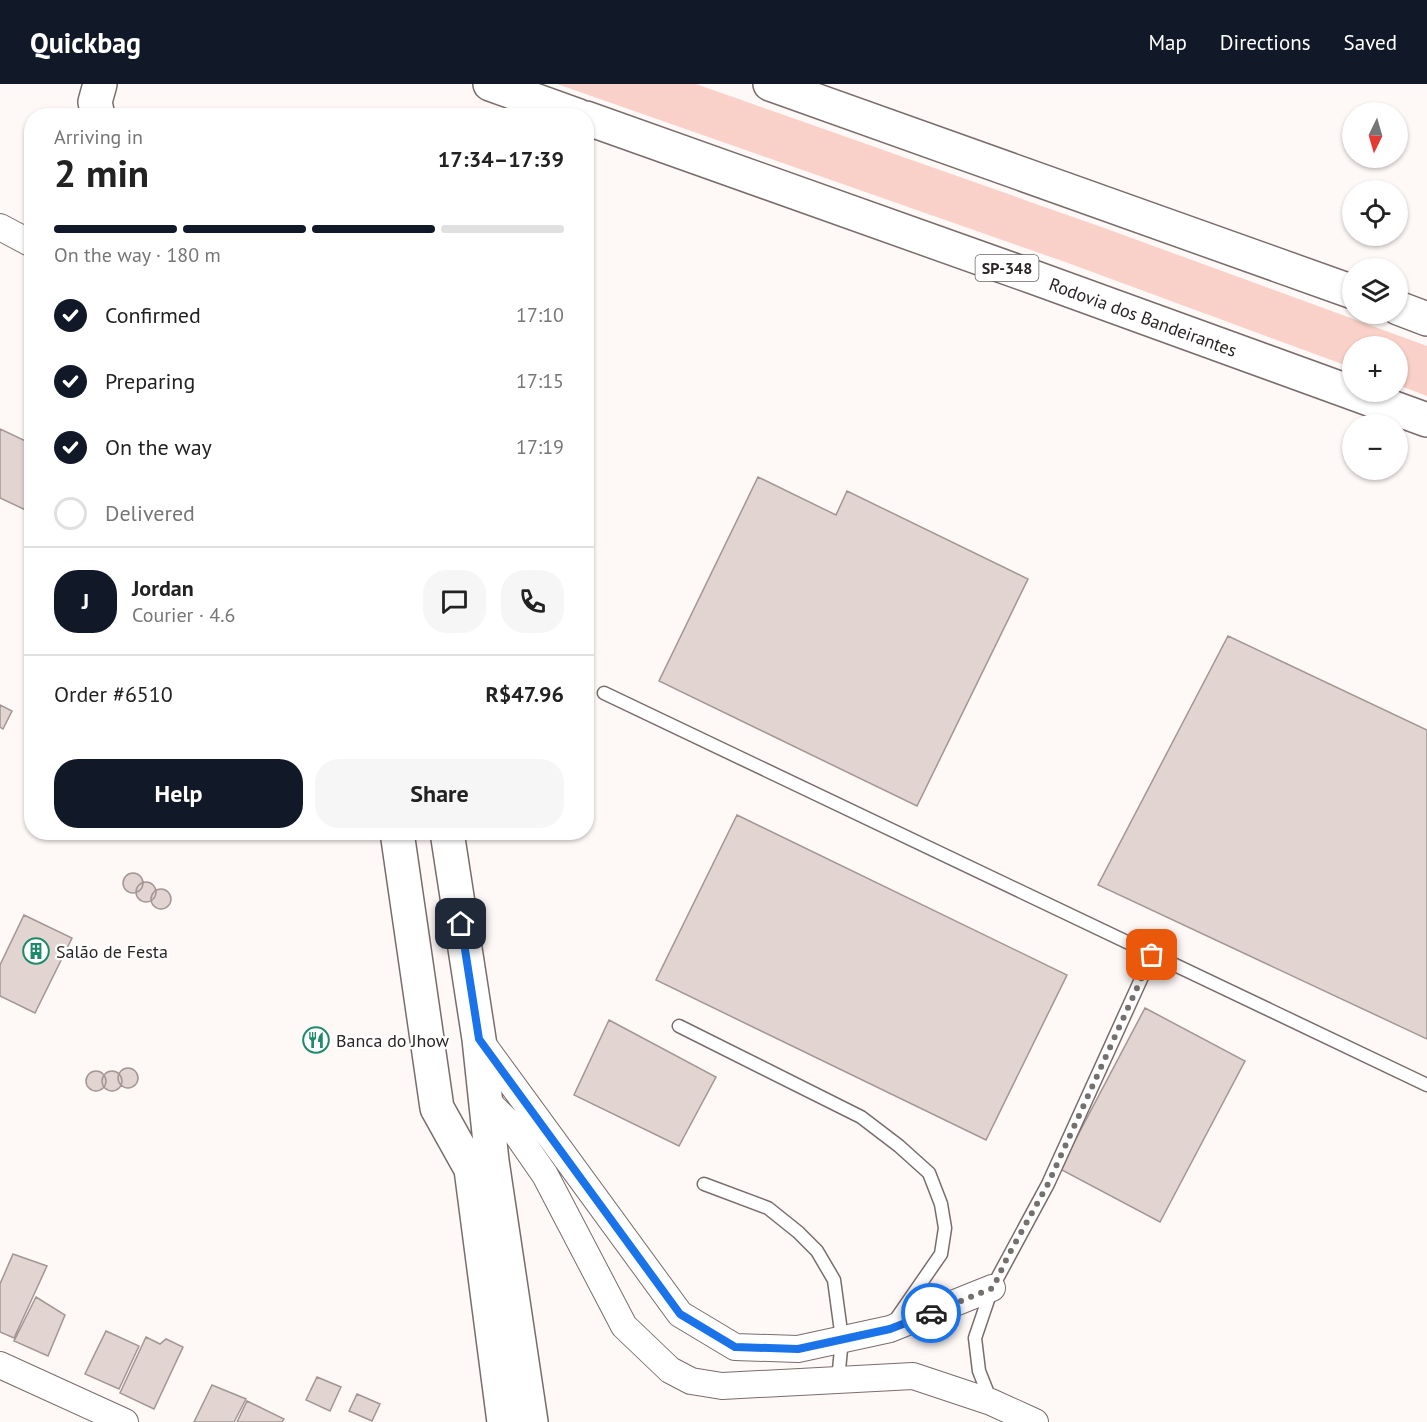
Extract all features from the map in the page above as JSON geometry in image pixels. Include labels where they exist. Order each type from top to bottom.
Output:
[{"type":"main road","points":[[80,84],[78,91],[81,108]]},
{"type":"main road","points":[[96,108],[95,102],[100,84]]},
{"type":"main road","points":[[490,84],[557,108]]},
{"type":"main road","points":[[771,84],[1342,287]]},
{"type":"main road","name":"Rodovia dos Bandeirantes","points":[[594,121],[1427,420]]},
{"type":"main road","points":[[1408,312],[1427,319]]},
{"type":"main road","points":[[398,840],[424,1031],[438,1108],[471,1169],[504,1422]]},
{"type":"main road","points":[[448,840],[479,1039],[492,1161],[531,1422]]},
{"type":"main road","points":[[438,1108],[486,1100]]},
{"type":"street","points":[[0,227],[24,240]]},
{"type":"street","points":[[479,1039],[680,1314],[735,1347],[798,1349],[890,1329],[993,1288]]},
{"type":"street","points":[[486,1100],[509,1123],[545,1175],[624,1326],[670,1370],[691,1381],[722,1386],[913,1376],[991,1402],[1035,1422]]},
{"type":"street","points":[[0,1365],[125,1422]]},
{"type":"lane","points":[[604,693],[1427,1085]]},
{"type":"lane","points":[[991,1402],[979,1371],[975,1338],[993,1288],[1048,1184],[1152,955]]},
{"type":"lane","points":[[680,1026],[861,1117],[929,1173],[941,1204],[945,1228],[941,1254],[890,1329]]},
{"type":"lane","points":[[704,1184],[768,1208],[817,1251],[834,1280],[843,1339],[838,1380]]},
{"type":"shaded area","points":[[557,84],[696,84],[1107,229],[1342,315],[1342,324],[1367,324],[1400,336],[1342,336],[1342,364],[1068,263]]},
{"type":"shaded area","points":[[1408,339],[1427,346],[1427,396],[1408,389]]},
{"type":"building","points":[[0,429],[24,440],[24,509],[0,498]]},
{"type":"building","points":[[758,477],[836,515],[847,491],[1028,579],[917,806],[659,681]]},
{"type":"building","points":[[1228,636],[1427,730],[1427,1039],[1098,885]]},
{"type":"building","points":[[0,705],[12,711],[3,729],[0,727]]},
{"type":"building","points":[[737,815],[1067,975],[986,1140],[656,980]]},
{"type":"building","points":[[133,873],[140,876],[143,883],[140,890],[133,893],[126,890],[123,883],[126,876]]},
{"type":"building","points":[[146,882],[153,885],[156,892],[153,899],[146,902],[139,899],[136,892],[139,885]]},
{"type":"building","points":[[161,889],[168,892],[171,899],[168,906],[161,909],[154,906],[151,899],[154,892]]},
{"type":"building","name":"Salão de Festa","points":[[24,915],[72,938],[35,1013],[0,996],[0,965]]},
{"type":"building","points":[[1145,1008],[1245,1061],[1160,1222],[1060,1169]]},
{"type":"building","points":[[609,1020],[716,1077],[679,1146],[574,1095]]},
{"type":"building","points":[[128,1068],[135,1071],[138,1078],[135,1085],[128,1088],[121,1085],[118,1078],[121,1071]]},
{"type":"building","points":[[96,1071],[103,1074],[106,1081],[103,1088],[96,1091],[89,1088],[86,1081],[89,1074]]},
{"type":"building","points":[[112,1071],[119,1074],[122,1081],[119,1088],[112,1091],[105,1088],[102,1081],[105,1074]]},
{"type":"building","points":[[13,1254],[47,1266],[14,1338],[0,1332],[0,1284]]},
{"type":"building","points":[[36,1297],[65,1315],[48,1356],[14,1341]]},
{"type":"building","points":[[106,1331],[139,1346],[119,1389],[85,1374]]},
{"type":"building","points":[[146,1337],[160,1344],[166,1339],[183,1347],[154,1409],[120,1393]]},
{"type":"building","points":[[317,1377],[341,1387],[330,1411],[306,1400]]},
{"type":"building","points":[[212,1385],[246,1399],[234,1422],[194,1422]]},
{"type":"building","points":[[357,1394],[380,1404],[372,1421],[349,1411]]},
{"type":"building","points":[[247,1401],[284,1419],[282,1422],[237,1422]]},
{"type":"way so far","points":[[931,1313],[993,1288],[1048,1184],[1152,955]]},
{"type":"place","name":"Salão de Festa","points":[[36,951]]},
{"type":"place","name":"Banca do Jhow","points":[[316,1040]]},
{"type":"route","points":[[461,924],[479,1039],[680,1314],[735,1347],[798,1349],[890,1329],[931,1313]]}]
